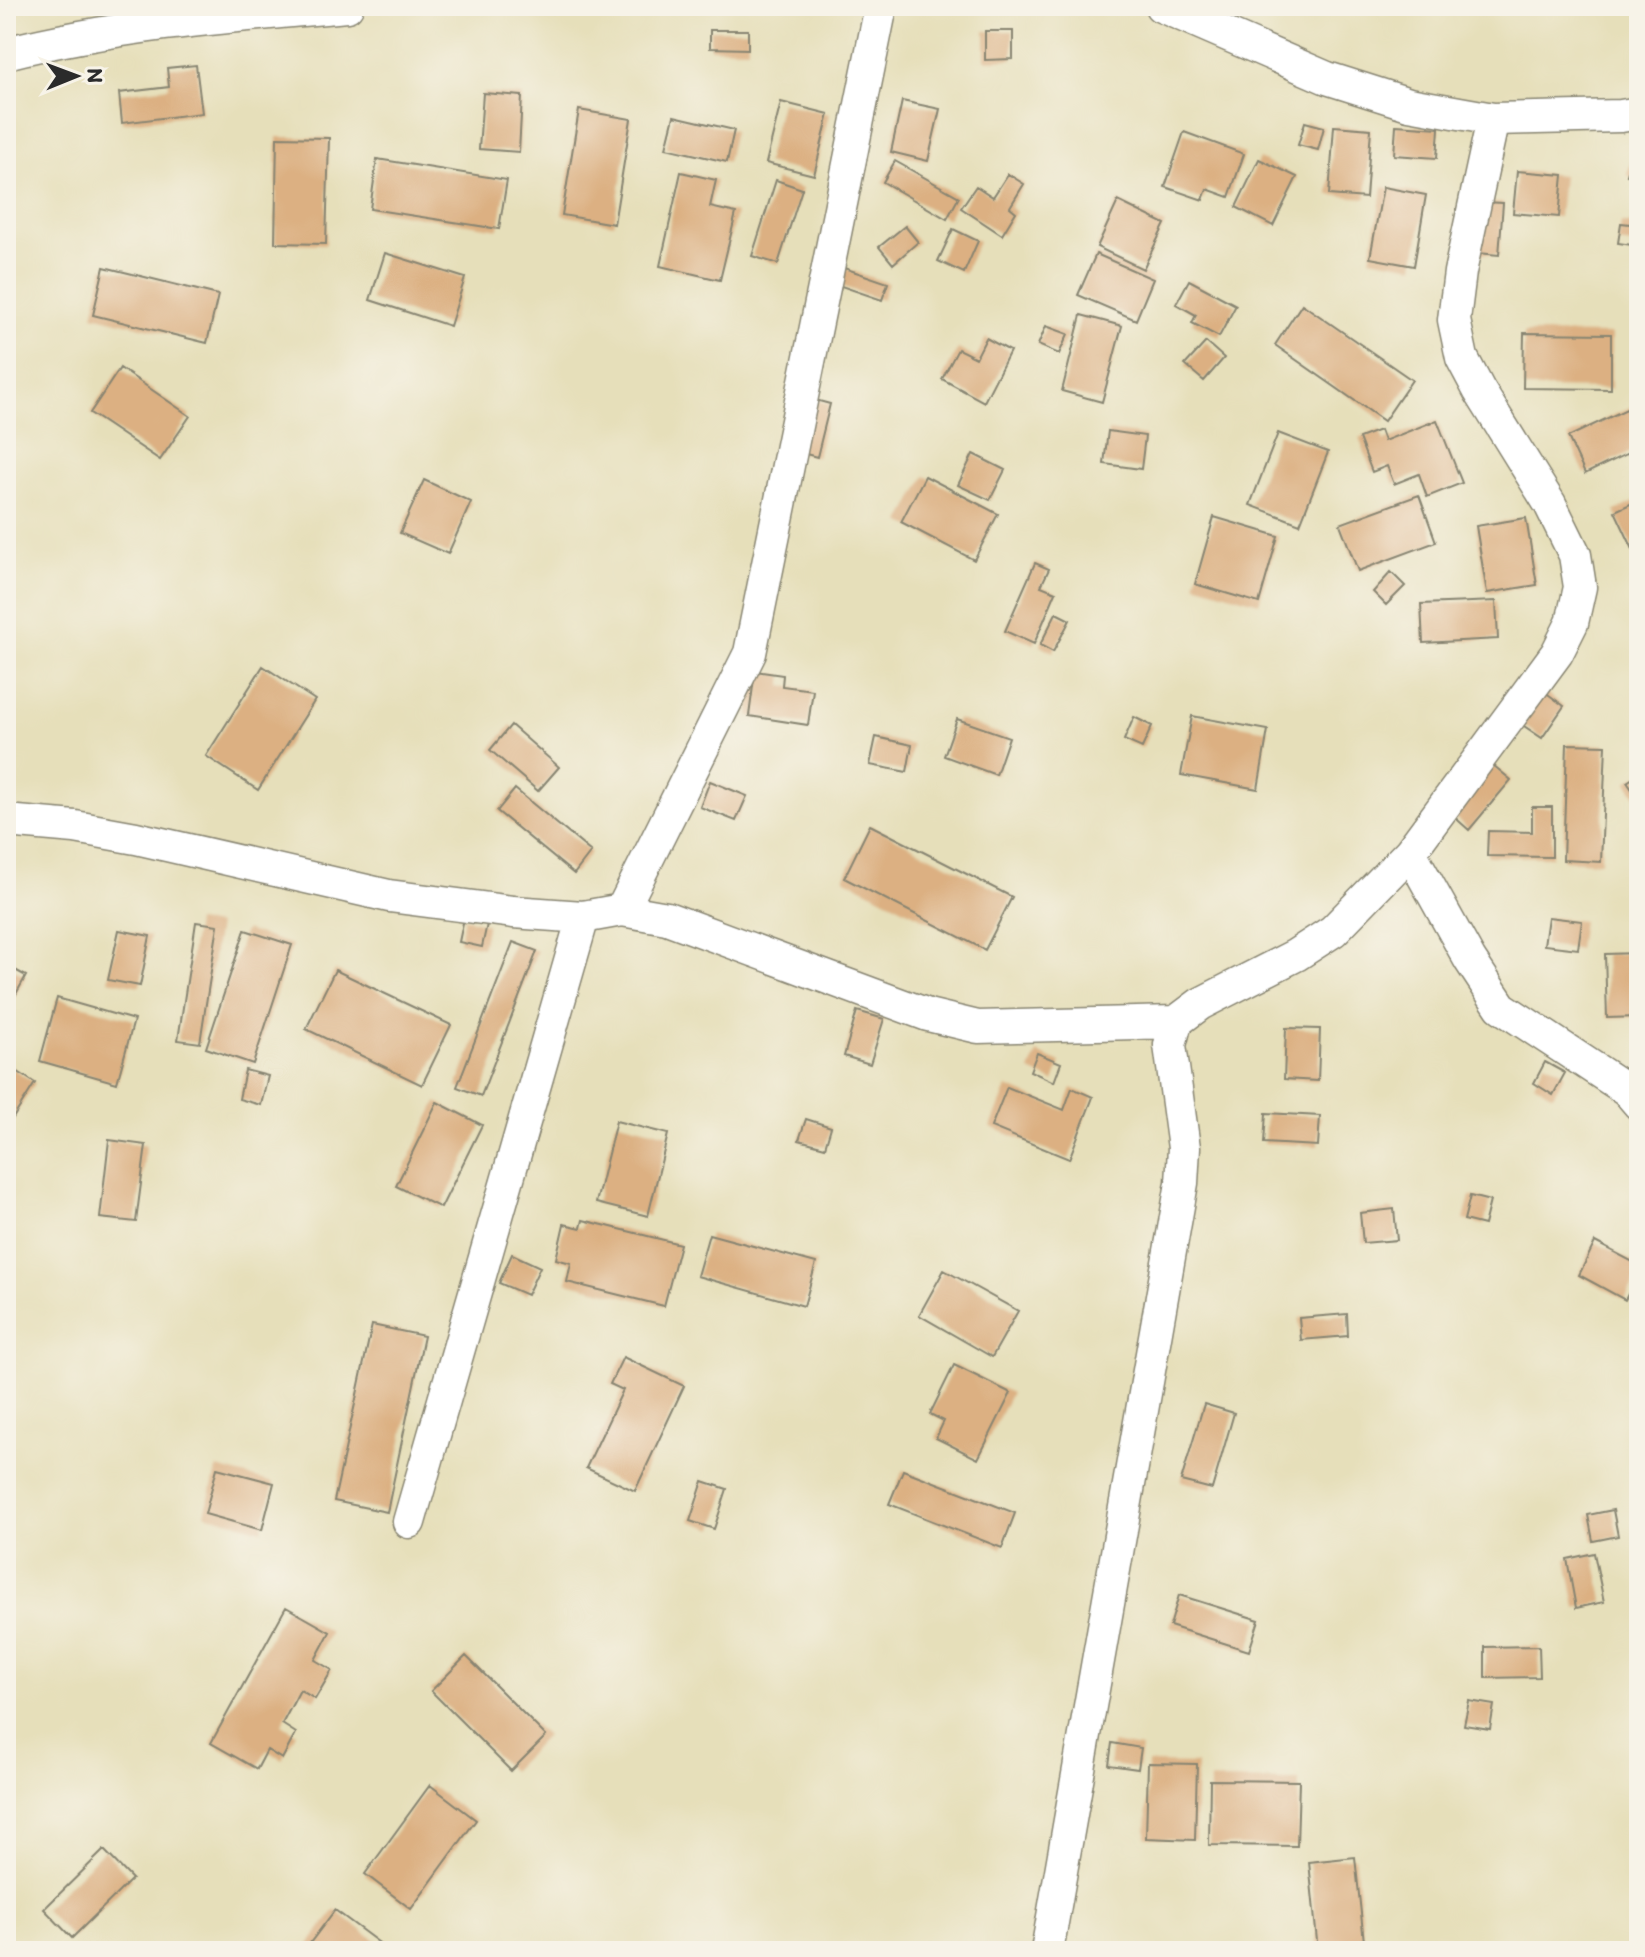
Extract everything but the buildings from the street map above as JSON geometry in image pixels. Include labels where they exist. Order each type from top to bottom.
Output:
[{"type":"street","points":[[6,53],[203,18],[347,6]]},
{"type":"street","points":[[622,910],[750,653],[881,6]]},
{"type":"street","points":[[1161,6],[1327,78],[1409,104],[1493,119],[1639,113]]},
{"type":"street","points":[[6,821],[75,827],[136,838],[389,896],[513,912],[583,917],[622,910],[667,918],[928,1015],[978,1027],[1176,1022],[1200,1004],[1296,955],[1333,931],[1410,852],[1557,653],[1572,623],[1580,587],[1575,555],[1550,504],[1462,358],[1454,320],[1460,272],[1493,119]]},
{"type":"street","points":[[1410,852],[1470,960],[1501,1007],[1627,1090],[1639,1104]]},
{"type":"street","points":[[409,1522],[583,917]]},
{"type":"street","points":[[1047,1951],[1182,1183],[1184,1148],[1170,1045],[1176,1022]]}]
